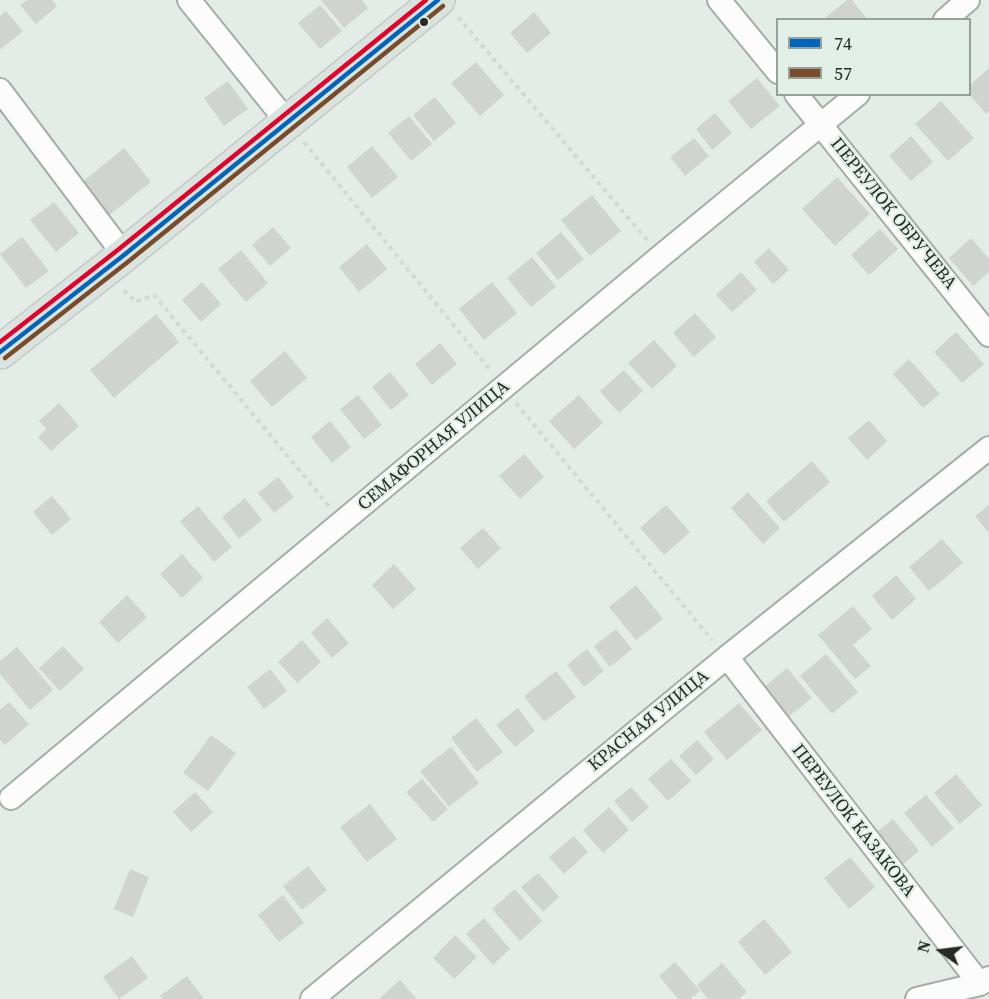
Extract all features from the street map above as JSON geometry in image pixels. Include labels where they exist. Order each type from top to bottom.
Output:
[{"type":"main road","points":[[0,351],[288,123],[444,4]]},
{"type":"street","points":[[189,0],[288,123]]},
{"type":"street","points":[[718,0],[776,71]]},
{"type":"street","points":[[947,18],[968,0]]},
{"type":"street","points":[[0,90],[115,262]]},
{"type":"street","name":"ПЕРЕУЛОК ОБРУЧЕВА","points":[[798,96],[989,335]]},
{"type":"street","name":"СЕМАФОРНАЯ УЛИЦА","points":[[11,798],[856,96]]},
{"type":"street","name":"КРАСНАЯ УЛИЦА","points":[[312,999],[727,657],[989,448]]},
{"type":"street","name":"ПЕРЕУЛОК КАЗАКОВА","points":[[727,657],[984,981]]},
{"type":"street","points":[[917,999],[984,981]]},
{"type":"path","points":[[444,4],[661,256]]},
{"type":"path","points":[[115,262],[135,302],[153,295],[343,522]]},
{"type":"building","points":[[27,0],[52,0],[57,6],[36,24],[20,5]]},
{"type":"building","points":[[321,0],[362,0],[368,8],[344,28]]},
{"type":"building","points":[[847,0],[852,0],[866,18],[825,18]]},
{"type":"building","points":[[320,5],[342,31],[320,49],[298,23]]},
{"type":"building","points":[[6,11],[23,31],[0,50],[0,16]]},
{"type":"building","points":[[534,12],[551,33],[527,53],[510,33]]},
{"type":"building","points":[[476,62],[504,95],[480,116],[451,83]]},
{"type":"building","points":[[989,68],[989,111],[986,114],[971,96],[971,84]]},
{"type":"building","points":[[757,78],[780,106],[751,129],[728,101]]},
{"type":"building","points":[[228,81],[248,109],[224,126],[204,98]]},
{"type":"building","points":[[435,97],[456,123],[434,141],[413,115]]},
{"type":"building","points":[[941,101],[974,138],[948,161],[915,124]]},
{"type":"building","points":[[715,113],[732,133],[712,150],[696,129]]},
{"type":"building","points":[[409,116],[432,144],[411,161],[388,133]]},
{"type":"building","points":[[911,136],[933,162],[911,181],[889,156]]},
{"type":"building","points":[[694,138],[709,156],[685,176],[670,157]]},
{"type":"building","points":[[372,146],[398,177],[372,198],[347,167]]},
{"type":"building","points":[[124,148],[151,182],[108,216],[81,183]]},
{"type":"building","points":[[837,177],[870,214],[835,246],[802,209]]},
{"type":"building","points":[[592,195],[621,231],[590,256],[561,220]]},
{"type":"building","points":[[54,202],[79,233],[56,252],[30,220]]},
{"type":"building","points":[[273,227],[291,248],[270,266],[252,245]]},
{"type":"building","points":[[880,229],[898,249],[869,275],[851,255]]},
{"type":"building","points":[[561,232],[584,259],[558,280],[536,253]]},
{"type":"building","points":[[22,237],[49,271],[26,288],[0,254]]},
{"type":"building","points":[[971,238],[989,259],[989,272],[973,286],[949,258]]},
{"type":"building","points":[[367,244],[387,269],[359,292],[339,267]]},
{"type":"building","points":[[769,248],[789,270],[773,284],[754,262]]},
{"type":"building","points":[[241,250],[268,283],[246,302],[218,269]]},
{"type":"building","points":[[532,257],[556,287],[531,307],[507,278]]},
{"type":"building","points":[[741,272],[757,290],[732,312],[716,295]]},
{"type":"building","points":[[202,282],[221,304],[201,322],[182,300]]},
{"type":"building","points":[[492,282],[517,313],[484,340],[459,309]]},
{"type":"building","points":[[695,313],[716,337],[694,357],[673,333]]},
{"type":"building","points":[[156,314],[179,342],[114,398],[90,370]]},
{"type":"building","points":[[956,332],[984,364],[962,383],[934,352]]},
{"type":"building","points":[[654,340],[677,366],[652,389],[628,363]]},
{"type":"building","points":[[440,343],[457,364],[432,385],[415,364]]},
{"type":"building","points":[[285,351],[307,378],[272,407],[250,381]]},
{"type":"building","points":[[909,359],[940,394],[923,408],[893,374]]},
{"type":"building","points":[[624,370],[643,391],[619,413],[600,391]]},
{"type":"building","points":[[390,372],[409,395],[391,410],[372,387]]},
{"type":"building","points":[[358,395],[382,425],[364,439],[340,409]]},
{"type":"building","points":[[579,395],[603,423],[574,449],[549,421]]},
{"type":"building","points":[[59,403],[79,426],[51,451],[38,437],[46,429],[39,421]]},
{"type":"building","points":[[869,420],[887,441],[867,460],[848,438]]},
{"type":"building","points":[[330,421],[351,447],[332,463],[311,437]]},
{"type":"building","points":[[524,454],[544,477],[520,499],[499,476]]},
{"type":"building","points":[[812,461],[830,482],[784,522],[766,501]]},
{"type":"building","points":[[278,477],[294,497],[274,513],[258,493]]},
{"type":"building","points":[[748,492],[780,528],[763,544],[731,508]]},
{"type":"building","points":[[52,496],[71,519],[52,535],[33,512]]},
{"type":"building","points":[[245,498],[262,520],[239,539],[222,517]]},
{"type":"building","points":[[666,505],[690,532],[664,555],[640,528]]},
{"type":"building","points":[[989,505],[989,533],[975,516]]},
{"type":"building","points":[[198,506],[232,547],[214,562],[180,521]]},
{"type":"building","points":[[483,528],[501,548],[478,569],[460,548]]},
{"type":"building","points":[[942,539],[963,563],[929,591],[909,567]]},
{"type":"building","points":[[182,554],[203,578],[182,598],[160,574]]},
{"type":"building","points":[[394,564],[416,589],[393,609],[372,585]]},
{"type":"building","points":[[896,575],[916,599],[892,620],[872,596]]},
{"type":"building","points":[[636,585],[663,619],[636,640],[609,607]]},
{"type":"building","points":[[127,595],[147,617],[118,643],[99,622]]},
{"type":"building","points":[[853,606],[872,629],[853,645],[871,666],[855,679],[818,635]]},
{"type":"building","points":[[327,618],[349,643],[332,658],[311,633]]},
{"type":"building","points":[[616,629],[632,649],[610,667],[594,646]]},
{"type":"building","points":[[302,640],[321,662],[297,683],[278,662]]},
{"type":"building","points":[[63,646],[84,669],[60,691],[39,668]]},
{"type":"building","points":[[17,647],[53,690],[30,710],[0,674],[0,661]]},
{"type":"building","points":[[587,649],[604,671],[584,687],[567,665]]},
{"type":"building","points":[[826,654],[858,692],[832,714],[800,676]]},
{"type":"building","points":[[787,668],[812,698],[787,718],[762,689]]},
{"type":"building","points":[[270,669],[287,691],[264,709],[247,687]]},
{"type":"building","points":[[556,671],[576,697],[544,722],[524,696]]},
{"type":"building","points":[[9,702],[29,724],[5,745],[0,740],[0,710]]},
{"type":"building","points":[[739,703],[762,730],[727,760],[704,732]]},
{"type":"building","points":[[518,708],[535,731],[515,747],[496,725]]},
{"type":"building","points":[[476,718],[503,752],[477,772],[451,738]]},
{"type":"building","points":[[211,735],[236,753],[208,791],[183,773]]},
{"type":"building","points":[[697,740],[714,759],[696,775],[679,756]]},
{"type":"building","points":[[451,747],[479,783],[449,807],[420,771]]},
{"type":"building","points":[[671,759],[691,781],[668,801],[648,779]]},
{"type":"building","points":[[956,774],[982,805],[960,824],[934,793]]},
{"type":"building","points":[[422,779],[448,809],[433,822],[406,792]]},
{"type":"building","points":[[631,787],[649,807],[632,822],[614,801]]},
{"type":"building","points":[[195,792],[213,812],[191,832],[173,812]]},
{"type":"building","points":[[926,795],[954,828],[932,847],[904,813]]},
{"type":"building","points":[[370,804],[397,839],[367,862],[340,827]]},
{"type":"building","points":[[609,807],[629,830],[603,853],[583,830]]},
{"type":"building","points":[[893,819],[919,851],[900,867],[873,835]]},
{"type":"building","points":[[574,836],[588,852],[564,874],[549,857]]},
{"type":"building","points":[[850,857],[875,887],[849,909],[824,878]]},
{"type":"building","points":[[308,866],[327,890],[302,910],[283,886]]},
{"type":"building","points":[[130,869],[149,877],[133,917],[114,909]]},
{"type":"building","points":[[538,873],[559,897],[543,912],[521,887]]},
{"type":"building","points":[[515,889],[542,921],[520,941],[492,909]]},
{"type":"building","points":[[283,895],[304,923],[279,942],[258,915]]},
{"type":"building","points":[[484,918],[510,949],[493,965],[466,934]]},
{"type":"building","points":[[764,919],[792,952],[765,975],[738,942]]},
{"type":"building","points":[[455,935],[477,957],[454,979],[433,958]]},
{"type":"building","points":[[132,956],[148,978],[119,999],[103,977]]},
{"type":"building","points":[[675,962],[700,991],[690,999],[678,999],[659,976]]},
{"type":"building","points":[[722,963],[747,992],[739,999],[708,999],[697,985]]},
{"type":"building","points":[[187,976],[204,999],[162,999],[160,996]]},
{"type":"building","points":[[400,980],[417,999],[379,999]]},
{"type":"transit line","points":[[0,342],[119,249],[426,0]]},
{"type":"transit line","name":"74","points":[[0,352],[124,255],[438,0]]},
{"type":"transit line","name":"57","points":[[5,358],[129,261],[443,6]]}]
